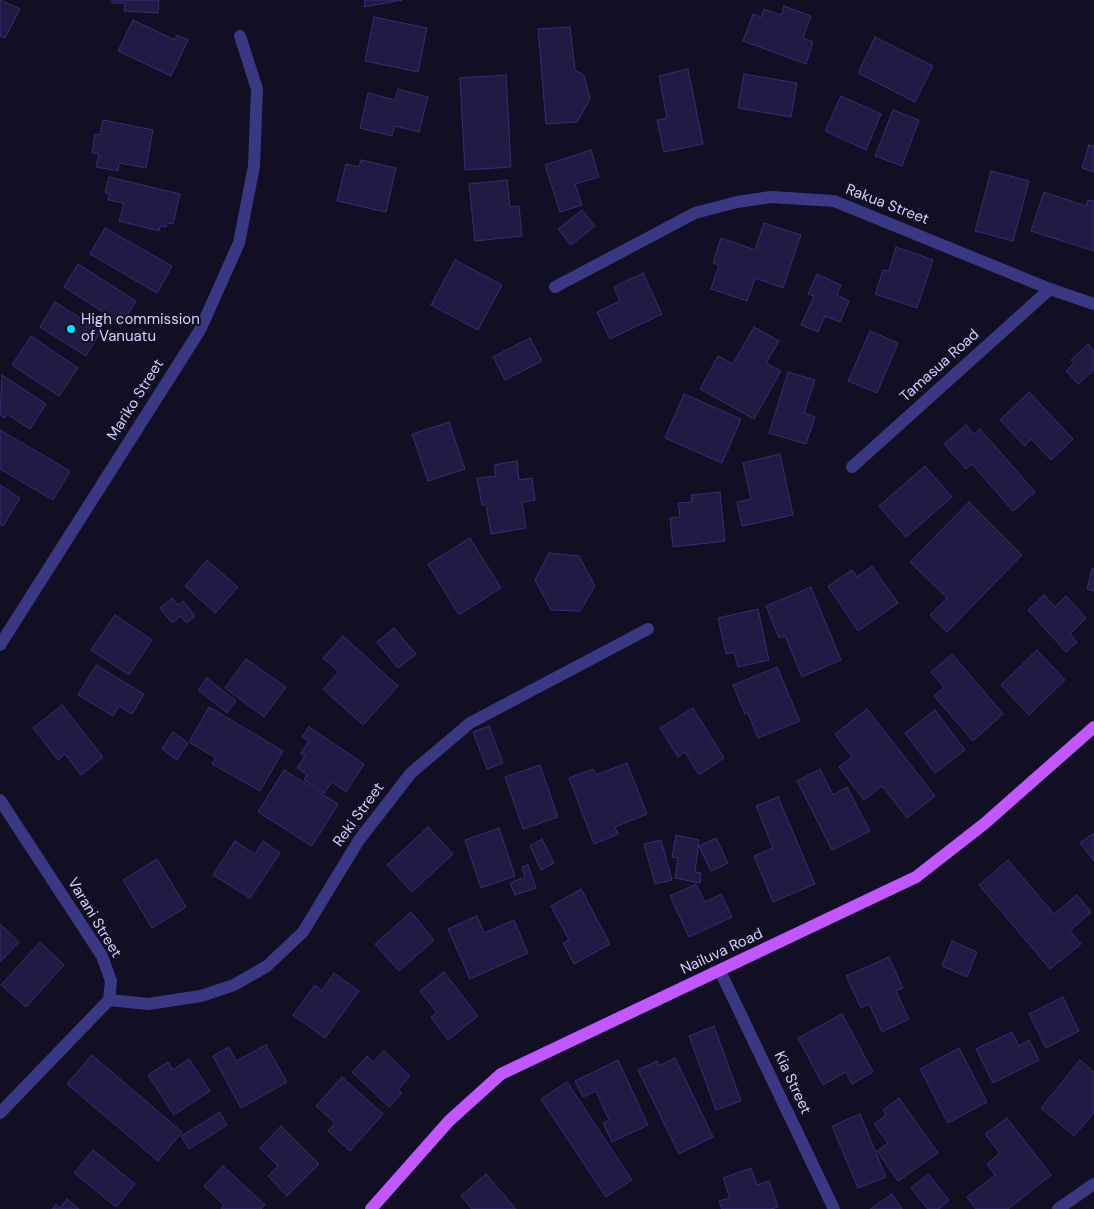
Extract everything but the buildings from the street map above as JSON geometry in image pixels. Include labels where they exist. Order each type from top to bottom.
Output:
[{"type":"main road","name":"Nailuva Road","points":[[371,1209],[449,1121],[501,1074],[916,877],[984,824],[1094,727]]},
{"type":"street","name":"Mariko Street","points":[[0,645],[200,330],[239,244],[254,166],[258,89],[240,36]]},
{"type":"street","name":"Rakua Street","points":[[556,287],[695,214],[737,202],[771,197],[834,201],[1050,289],[1094,304]]},
{"type":"street","name":"Tamasua Road","points":[[852,467],[1050,289]]},
{"type":"street","name":"Reki Street","points":[[109,1000],[148,1004],[201,996],[234,985],[266,966],[303,932],[359,840],[411,773],[470,723],[648,629]]},
{"type":"street","name":"Varani Street","points":[[0,800],[102,956],[112,981],[109,1000]]},
{"type":"street","name":"Kia Street","points":[[720,970],[834,1209]]},
{"type":"street","points":[[0,1113],[109,1000]]},
{"type":"street","points":[[1058,1209],[1094,1184]]},
{"type":"place","name":"High commission of Vanuatu","points":[[71,329]]}]
